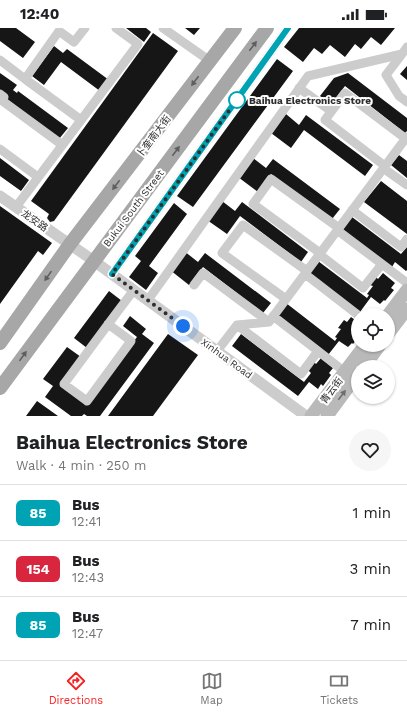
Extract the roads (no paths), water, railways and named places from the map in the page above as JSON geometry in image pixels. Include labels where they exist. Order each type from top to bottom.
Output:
[{"type":"main road","name":"卜奎南大街","points":[[70,244],[235,28]]},
{"type":"main road","name":"Bukui South Street","points":[[0,388],[267,28]]},
{"type":"main road","points":[[0,343],[70,244]]},
{"type":"main road","points":[[393,308],[407,290]]},
{"type":"main road","points":[[395,325],[407,309]]},
{"type":"main road","name":"青云街","points":[[311,416],[360,352]]},
{"type":"main road","name":"青云街","points":[[327,416],[351,383]]},
{"type":"street","points":[[25,79],[60,29],[74,42],[85,28]]},
{"type":"street","points":[[16,207],[138,44],[116,28]]},
{"type":"street","points":[[163,28],[210,62]]},
{"type":"street","points":[[112,274],[288,28]]},
{"type":"street","points":[[148,300],[308,76],[404,51]]},
{"type":"street","points":[[404,51],[386,74],[400,96],[407,102]]},
{"type":"street","points":[[0,60],[81,120]]},
{"type":"street","points":[[299,88],[331,111]]},
{"type":"street","points":[[217,351],[237,325],[271,319],[384,167],[405,142],[345,93],[324,120],[384,167],[407,185]]},
{"type":"street","points":[[0,94],[4,97],[1,100],[61,144]]},
{"type":"street","points":[[0,149],[38,177]]},
{"type":"street","points":[[382,264],[363,288],[253,204],[271,179],[407,283]]},
{"type":"street","name":"龙安路","points":[[0,196],[70,244]]},
{"type":"street","points":[[352,210],[401,247],[407,239]]},
{"type":"street","points":[[286,299],[222,253],[243,225],[351,309]]},
{"type":"street","name":"Xinhua Road","points":[[70,244],[94,260],[306,416]]},
{"type":"street","points":[[194,285],[203,272],[318,351],[345,372]]},
{"type":"street","points":[[108,324],[131,341],[87,401],[64,384],[108,324],[134,290]]},
{"type":"street","points":[[237,325],[301,374],[318,351]]},
{"type":"place","name":"Baihua Electronics Store","points":[[237,100]]}]
